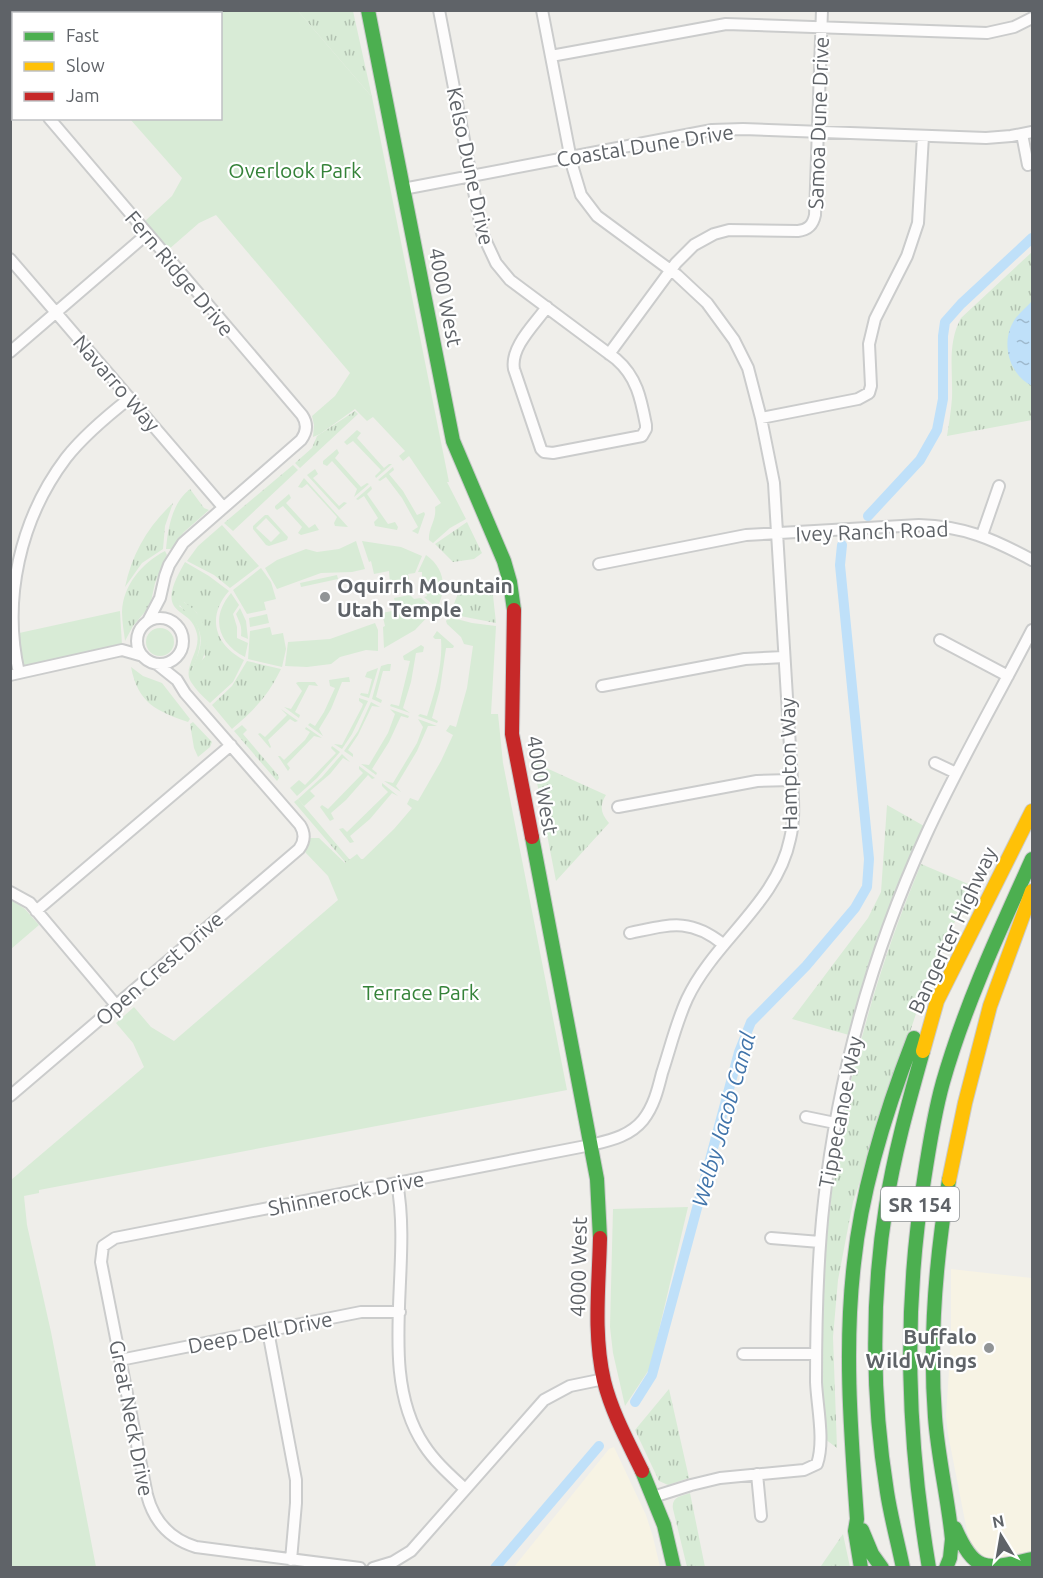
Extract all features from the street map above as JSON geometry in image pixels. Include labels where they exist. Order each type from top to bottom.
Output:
[{"type":"main road","name":"4000 West","points":[[368,10],[453,441],[467,479],[496,535],[509,574],[516,635],[510,709],[514,752],[591,1145],[600,1206],[598,1334],[604,1378],[617,1419],[663,1519],[674,1568]]},
{"type":"main road","name":"Bangerter Highway","points":[[903,1568],[887,1492],[880,1431],[876,1341],[879,1265],[886,1205],[923,1046],[937,1000],[1032,811]]},
{"type":"main road","name":"Bangerter Highway","points":[[929,1568],[916,1499],[908,1378],[908,1323],[916,1233],[927,1155],[947,1070],[962,1027],[1032,859]]},
{"type":"main road","points":[[946,1568],[951,1550],[950,1515],[940,1464],[934,1391],[934,1318],[943,1218],[957,1138],[990,1006],[1032,891]]},
{"type":"main road","points":[[861,1568],[855,1531],[857,1519],[851,1441],[848,1350],[854,1259],[872,1171],[889,1107],[919,1027],[937,1000]]},
{"type":"main road","points":[[950,1515],[965,1551],[978,1563],[988,1566],[1032,1558]]},
{"type":"main road","points":[[857,1519],[872,1554],[882,1568]]},
{"type":"street","name":"Kelso Dune Drive","points":[[439,10],[482,233],[490,254],[510,279],[547,307],[609,354],[629,371],[638,387],[646,425],[645,433],[638,438],[553,453],[544,452],[539,445],[513,364],[517,348],[547,307]]},
{"type":"street","name":"Hampton Way","points":[[542,10],[577,187],[591,209],[603,221],[670,270],[707,303],[730,333],[748,368],[774,483],[792,780],[793,825],[784,861],[767,892],[723,944],[699,976],[687,998],[649,1111],[628,1134],[591,1145]]},
{"type":"street","name":"Samoa Dune Drive","points":[[609,354],[670,270],[694,245],[721,231],[744,228],[798,231],[810,227],[815,215],[822,10]]},
{"type":"street","points":[[551,56],[716,25],[987,33],[1014,27],[1032,18]]},
{"type":"street","name":"Fern Ridge Drive","points":[[50,120],[302,416],[306,429],[301,440],[223,507]]},
{"type":"street","name":"Coastal Dune Drive","points":[[403,189],[712,130],[743,129],[986,138],[1028,133]]},
{"type":"street","points":[[1028,133],[1029,165]]},
{"type":"street","points":[[761,418],[858,399],[868,393],[871,386],[869,344],[875,319],[907,256],[918,223],[923,136]]},
{"type":"street","points":[[10,352],[147,234]]},
{"type":"street","name":"Navarro Way","points":[[10,259],[223,507]]},
{"type":"street","points":[[130,398],[90,430],[66,458],[33,516],[24,539],[13,605],[15,674],[122,650],[137,637],[141,628],[148,621],[160,598],[165,576],[179,549],[188,537],[223,507]]},
{"type":"street","points":[[982,535],[999,486]]},
{"type":"street","name":"Ivey Ranch Road","points":[[599,564],[743,536],[926,525],[957,528],[982,535],[1032,560]]},
{"type":"street","points":[[160,598],[170,620]]},
{"type":"street","points":[[148,621],[161,618],[170,620],[178,626],[183,636],[177,680]]},
{"type":"street","name":"Tippecanoe Way","points":[[653,1497],[705,1481],[804,1470],[817,1464],[820,1451],[816,1354],[820,1242],[835,1123],[855,1033],[882,945],[918,853],[956,773],[1032,630]]},
{"type":"street","points":[[137,637],[138,647],[143,656]]},
{"type":"street","points":[[940,640],[1008,676]]},
{"type":"street","points":[[36,911],[231,745],[185,693],[177,680],[143,656],[122,650]]},
{"type":"street","points":[[157,664],[171,662],[179,655]]},
{"type":"street","points":[[602,687],[745,659],[784,657]]},
{"type":"street","name":"Open Crest Drive","points":[[10,1096],[299,849],[304,837],[300,825],[231,745]]},
{"type":"street","points":[[935,763],[956,773]]},
{"type":"street","points":[[618,807],[757,781],[792,780]]},
{"type":"street","points":[[10,892],[24,898],[116,1005]]},
{"type":"street","points":[[630,933],[686,925],[704,930],[723,944]]},
{"type":"street","points":[[806,1117],[835,1123]]},
{"type":"street","name":"Shinnerock Drive","points":[[104,1246],[115,1238],[591,1145]]},
{"type":"street","points":[[397,1183],[402,1217],[399,1371],[407,1410],[424,1446],[465,1489]]},
{"type":"street","points":[[771,1238],[820,1242]]},
{"type":"street","name":"Great Neck Drive","points":[[104,1246],[101,1262],[149,1504],[163,1528],[182,1542],[196,1547],[360,1568]]},
{"type":"street","name":"Deep Dell Drive","points":[[120,1360],[370,1311],[400,1312]]},
{"type":"street","points":[[268,1331],[296,1480],[291,1560]]},
{"type":"street","points":[[743,1354],[816,1354]]},
{"type":"street","points":[[373,1568],[393,1562],[411,1551],[544,1400],[563,1389],[604,1378]]},
{"type":"street","points":[[757,1474],[761,1516]]},
{"type":"shaded area","points":[[951,1269],[1032,1278],[1032,1567],[974,1567],[946,1416],[951,1340]]},
{"type":"shaded area","points":[[614,1447],[646,1515],[660,1567],[514,1567],[609,1449]]},
{"type":"green space","name":"Overlook Park","points":[[36,10],[298,11],[372,97],[449,482],[447,482],[466,519],[450,528],[433,543],[429,540],[435,507],[441,503],[409,456],[403,461],[399,456],[405,451],[373,417],[367,421],[355,409],[313,437],[312,416],[335,396],[350,373],[216,215],[199,223],[168,250],[144,222],[172,196],[182,178],[131,120],[222,120],[222,12],[34,12]]},
{"type":"green space","points":[[298,11],[353,11],[372,97]]},
{"type":"green space","points":[[1032,252],[1032,420],[947,436],[952,398],[952,347],[961,318]]},
{"type":"green space","points":[[355,411],[358,414],[300,468],[295,463],[312,448],[317,436]]},
{"type":"green space","points":[[357,430],[361,433],[357,438],[384,468],[392,464],[376,478],[375,476],[381,470],[353,441],[347,445],[344,442]]},
{"type":"green space","points":[[337,449],[339,453],[335,458],[361,487],[369,484],[354,497],[357,489],[332,461],[327,466],[323,464],[323,461]]},
{"type":"green space","points":[[293,465],[298,470],[233,531],[224,523]]},
{"type":"green space","points":[[393,467],[394,470],[389,474],[403,491],[417,515],[424,512],[425,514],[418,534],[412,531],[418,527],[402,498],[386,477],[378,480]]},
{"type":"green space","points":[[315,469],[318,474],[313,478],[339,506],[344,502],[347,503],[339,510],[307,475]]},
{"type":"green space","points":[[304,478],[348,527],[335,526],[337,517],[307,484],[302,488],[298,487]]},
{"type":"green space","points":[[371,486],[372,489],[367,494],[388,524],[395,522],[397,530],[375,526],[374,522],[378,518],[364,496],[356,499]]},
{"type":"green space","points":[[190,489],[204,508],[209,510],[184,532],[171,549],[166,549],[175,509]]},
{"type":"green space","points":[[289,494],[291,498],[286,503],[309,528],[315,524],[319,530],[301,535],[298,533],[302,527],[283,506],[277,510],[275,508]]},
{"type":"green space","points":[[173,503],[165,526],[163,549],[142,563],[125,587],[142,541]]},
{"type":"green space","points":[[268,515],[288,537],[287,540],[266,545],[253,526]],"holes":[[[266,518],[280,533],[271,542],[256,528]]]},
{"type":"green space","points":[[467,522],[482,553],[474,559],[453,562],[435,544]]},
{"type":"green space","points":[[222,525],[259,566],[230,588],[214,575],[187,561],[198,546]]},
{"type":"green space","points":[[356,541],[365,569],[352,572],[321,573],[277,589],[265,568],[277,560],[306,549],[317,552],[339,549]]},
{"type":"green space","points":[[362,541],[401,547],[422,556],[415,573],[408,574],[409,579],[390,583],[389,571],[374,574]]},
{"type":"green space","points":[[165,551],[167,555],[155,583],[150,606],[133,626],[125,641],[122,612],[130,584],[142,568]]},
{"type":"green space","points":[[426,555],[437,566],[442,579],[442,594],[437,608],[424,597],[427,596],[422,581],[422,572],[418,572]]},
{"type":"green space","points":[[185,562],[229,591],[218,611],[217,630],[226,647],[244,660],[233,682],[210,703],[195,688],[189,676],[198,641],[195,628],[172,601],[172,590]],"holes":[[[184,602],[197,613],[205,657],[192,670],[199,651],[200,634],[194,619],[179,606]]]},
{"type":"green space","points":[[261,568],[271,582],[276,599],[264,602],[266,610],[247,614],[233,590]]},
{"type":"green space","points":[[337,575],[338,579],[301,587],[300,583]]},
{"type":"green space","points":[[485,584],[492,586],[496,623],[450,614],[459,591]]},
{"type":"green space","points":[[231,593],[239,605],[233,614],[237,627],[237,638],[248,643],[245,657],[228,645],[220,629],[219,621],[224,602]]},
{"type":"green space","points":[[410,595],[414,599],[421,598],[434,610],[415,630],[384,648],[383,627],[385,626],[382,613],[397,610],[394,598]]},
{"type":"green space","points":[[176,598],[197,613],[206,632],[204,654],[193,676],[193,667],[201,640],[200,634],[195,622],[180,606]]},
{"type":"green space","points":[[240,608],[246,621],[248,639],[241,636],[241,627],[236,614]]},
{"type":"green space","points":[[120,611],[122,645],[11,670],[10,635]]},
{"type":"green space","points":[[267,614],[269,623],[250,627],[249,618]]},
{"type":"green space","name":"Terrace Park","points":[[449,617],[496,626],[491,714],[498,714],[503,763],[567,1090],[39,1190],[39,1193],[24,1196],[27,1225],[51,1332],[96,1567],[11,1567],[11,1180],[144,1067],[133,1043],[116,1023],[134,1007],[151,1027],[174,1041],[338,900],[328,876],[305,852],[310,838],[319,838],[345,863],[357,854],[363,859],[412,808],[407,804],[410,798],[418,801],[453,735],[446,731],[450,725],[456,727],[467,688],[473,646],[464,644],[461,637],[447,624]]},
{"type":"green space","points":[[375,623],[378,630],[378,651],[366,650],[340,657],[331,664],[307,667],[285,666],[288,642],[330,639]]},
{"type":"green space","points":[[270,627],[272,635],[283,633],[286,649],[282,667],[248,659],[250,631]]},
{"type":"green space","points":[[160,628],[170,632],[174,642],[170,652],[160,656],[150,652],[146,642],[150,632]]},
{"type":"green space","points":[[437,631],[454,646],[446,648],[440,689],[432,718],[438,721],[437,723],[418,716],[420,714],[427,716],[438,678],[441,639],[433,637]]},
{"type":"green space","points":[[421,645],[424,647],[423,652],[416,653],[411,682],[403,708],[410,713],[390,706],[391,704],[399,706],[410,661],[404,660],[403,656]]},
{"type":"green space","points":[[247,661],[281,669],[260,702],[232,729],[212,705],[232,686]]},
{"type":"green space","points":[[391,664],[390,671],[383,671],[376,697],[382,700],[381,703],[372,699],[381,666]]},
{"type":"green space","points":[[131,667],[143,676],[162,683],[190,719],[188,722],[150,704],[138,689]]},
{"type":"green space","points":[[378,668],[369,698],[360,695],[361,693],[368,694],[372,679],[365,677],[367,672]]},
{"type":"green space","points":[[349,677],[350,682],[342,682],[331,709],[319,729],[323,736],[308,725],[310,723],[315,726],[324,712],[335,688],[330,686],[329,680]]},
{"type":"green space","points":[[315,682],[318,686],[309,685],[295,712],[300,715],[299,718],[284,707],[291,709],[302,691],[296,683]]},
{"type":"green space","points":[[359,698],[368,701],[342,749],[334,744],[342,745],[362,707],[363,704]]},
{"type":"green space","points":[[371,702],[380,707],[372,706],[348,750],[353,757],[344,751],[358,731]]},
{"type":"green space","points":[[281,709],[298,721],[290,719],[268,740],[270,748],[258,734],[265,737],[287,715]]},
{"type":"green space","points":[[390,709],[409,716],[408,718],[401,716],[389,742],[372,769],[377,773],[376,775],[361,764],[369,765],[388,733],[395,714]]},
{"type":"green space","points":[[418,719],[437,726],[428,726],[417,751],[396,786],[401,792],[384,781],[393,783],[417,743],[423,727]]},
{"type":"green space","points":[[193,722],[212,742],[210,747],[198,757],[190,724]]},
{"type":"green space","points":[[242,725],[247,730],[243,734],[278,775],[277,781],[234,731]]},
{"type":"green space","points":[[306,727],[322,738],[314,736],[287,764],[290,768],[288,771],[278,756],[284,760],[305,740],[310,732],[305,729]]},
{"type":"green space","points":[[332,746],[340,752],[297,796],[290,788],[299,780],[305,785],[336,753],[331,748]]},
{"type":"green space","points":[[342,754],[350,762],[343,758],[330,774],[310,791],[315,796],[304,806],[298,799]]},
{"type":"green space","points":[[533,762],[606,795],[602,803],[602,810],[609,823],[556,881]]},
{"type":"green space","points":[[359,766],[375,778],[372,779],[368,775],[331,813],[334,819],[330,821],[320,807],[322,805],[328,809],[363,773]]},
{"type":"green space","points":[[382,783],[398,796],[392,793],[370,819],[350,836],[354,842],[350,843],[339,829],[343,828],[347,832],[388,792]]},
{"type":"green space","points":[[298,799],[350,860],[346,863],[294,802]]},
{"type":"green space","points":[[887,805],[924,826],[876,943],[849,1035],[792,1019],[868,918],[881,892]]},
{"type":"green space","points":[[921,864],[973,886],[927,981],[853,1202],[838,1280],[833,1337],[837,1448],[825,1439],[822,1363],[823,1289],[838,1146],[852,1075],[871,1005]]},
{"type":"green space","points":[[11,899],[25,909],[39,925],[11,949]]},
{"type":"green space","points":[[688,1207],[650,1368],[625,1406],[613,1353],[610,1327],[613,1209]]},
{"type":"green space","points":[[669,1389],[689,1478],[668,1485],[659,1481],[635,1430]]},
{"type":"green space","points":[[690,1493],[705,1567],[687,1567],[673,1509],[675,1499]]},
{"type":"green space","points":[[843,1534],[850,1567],[812,1567],[821,1566]]},
{"type":"water","points":[[1032,301],[1032,386],[1017,374],[1007,347],[1010,328],[1015,319]]},
{"type":"waterway","name":"Welby Jacob Canal","points":[[868,516],[920,460],[937,430],[943,399],[945,322],[961,304],[1032,238]]},
{"type":"waterway","name":"Welby Jacob Canal","points":[[635,1402],[652,1375],[739,1052],[751,1022],[806,966],[855,908],[867,887],[869,859],[840,565],[842,545]]},
{"type":"waterway","name":"Welby Jacob Canal","points":[[495,1568],[599,1446]]},
{"type":"traffic: fast","points":[[368,10],[453,441],[504,561],[514,610]]},
{"type":"traffic: fast","points":[[532,837],[597,1179],[600,1238]]},
{"type":"traffic: fast","points":[[929,1568],[916,1471],[910,1374],[913,1277],[924,1180],[937,1106],[952,1053],[983,969],[1032,859]]},
{"type":"traffic: fast","points":[[861,1568],[855,1531],[857,1519],[849,1359],[854,1263],[863,1205],[876,1149],[914,1038]]},
{"type":"traffic: fast","points":[[903,1568],[889,1502],[878,1421],[876,1313],[881,1241],[889,1186],[923,1051]]},
{"type":"traffic: fast","points":[[946,1568],[950,1558],[952,1539],[936,1432],[933,1328],[940,1238],[949,1180]]},
{"type":"traffic: fast","points":[[642,1471],[664,1525],[674,1568]]},
{"type":"traffic: fast","points":[[955,1528],[969,1554],[984,1565],[1004,1565],[1032,1559]]},
{"type":"traffic: fast","points":[[862,1530],[872,1554],[882,1568]]},
{"type":"traffic: slow","points":[[923,1051],[937,1001],[1032,811]]},
{"type":"traffic: slow","points":[[949,1180],[965,1103],[990,1006],[1032,891]]},
{"type":"traffic: jam","points":[[514,610],[512,734],[532,837]]},
{"type":"traffic: jam","points":[[600,1238],[598,1310],[599,1345],[604,1381],[611,1404],[642,1471]]},
{"type":"place","name":"Oquirrh Mountain Utah Temple","points":[[325,597]]},
{"type":"place","name":"Buffalo Wild Wings","points":[[989,1348]]}]
